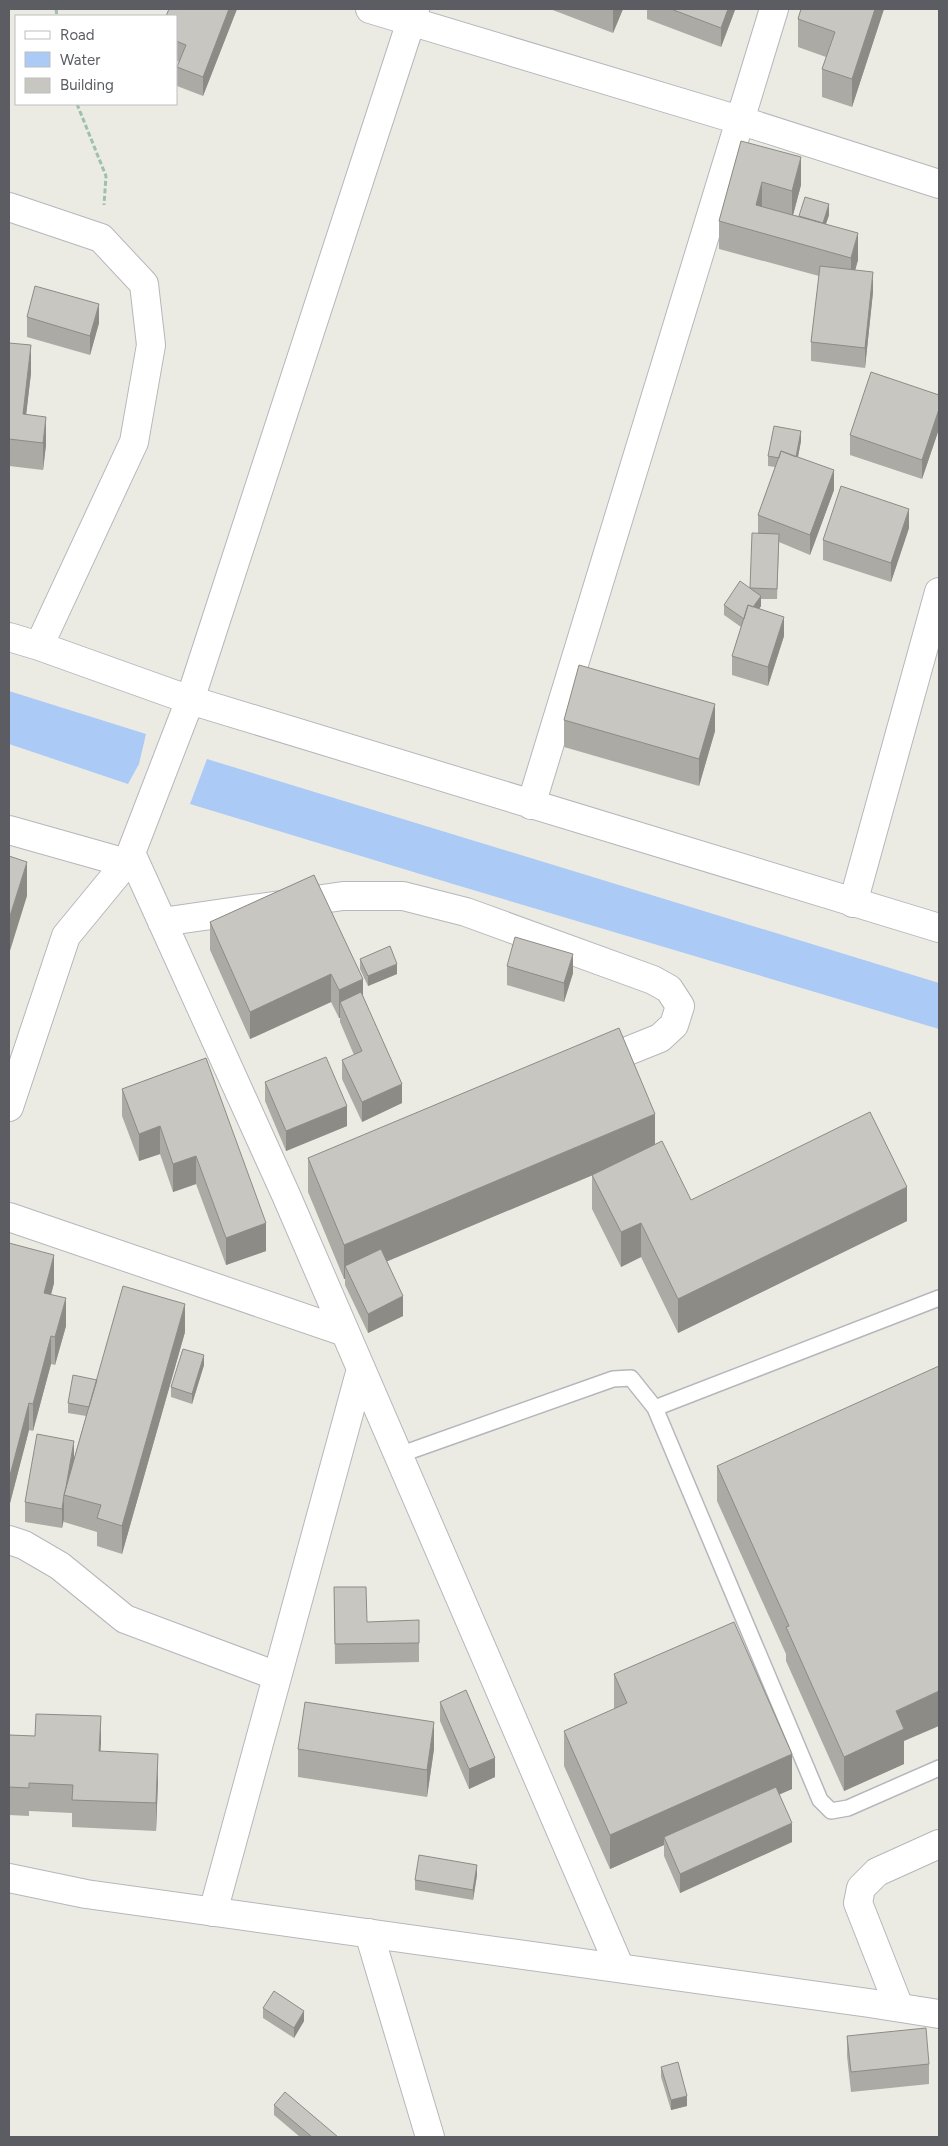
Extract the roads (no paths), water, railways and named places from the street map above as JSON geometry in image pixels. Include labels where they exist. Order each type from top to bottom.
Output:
[{"type":"street","points":[[370,9],[413,15],[939,184]]},
{"type":"street","points":[[531,805],[774,9]]},
{"type":"street","points":[[9,1107],[66,936],[128,858],[153,799],[190,700],[413,15]]},
{"type":"street","points":[[9,207],[101,238],[144,284],[151,345],[134,442],[39,646]]},
{"type":"street","points":[[854,902],[939,592]]},
{"type":"street","points":[[9,637],[190,700],[939,928]]},
{"type":"street","points":[[9,830],[128,858],[162,922],[286,1195],[620,1968]]},
{"type":"street","points":[[162,922],[344,896],[403,896],[466,912],[653,980],[669,989],[680,1006],[674,1025],[660,1038],[570,1074]]},
{"type":"street","points":[[286,1195],[312,1184]]},
{"type":"street","points":[[9,1217],[345,1332]]},
{"type":"street","points":[[213,1912],[361,1369]]},
{"type":"street","points":[[9,1540],[24,1545],[60,1566],[125,1619],[277,1676]]},
{"type":"street","points":[[898,2007],[858,1903],[861,1888],[877,1872],[939,1844]]},
{"type":"street","points":[[9,1878],[86,1894],[939,2014]]},
{"type":"street","points":[[369,1933],[430,2137]]},
{"type":"lane","points":[[656,1408],[939,1298]]},
{"type":"lane","points":[[398,1456],[613,1379],[631,1378],[656,1408],[820,1800],[831,1811],[848,1808],[939,1768]]},
{"type":"water","points":[[9,691],[146,734],[139,764],[128,784],[9,744]]},
{"type":"water","points":[[207,759],[939,983],[939,1029],[190,804]]}]
